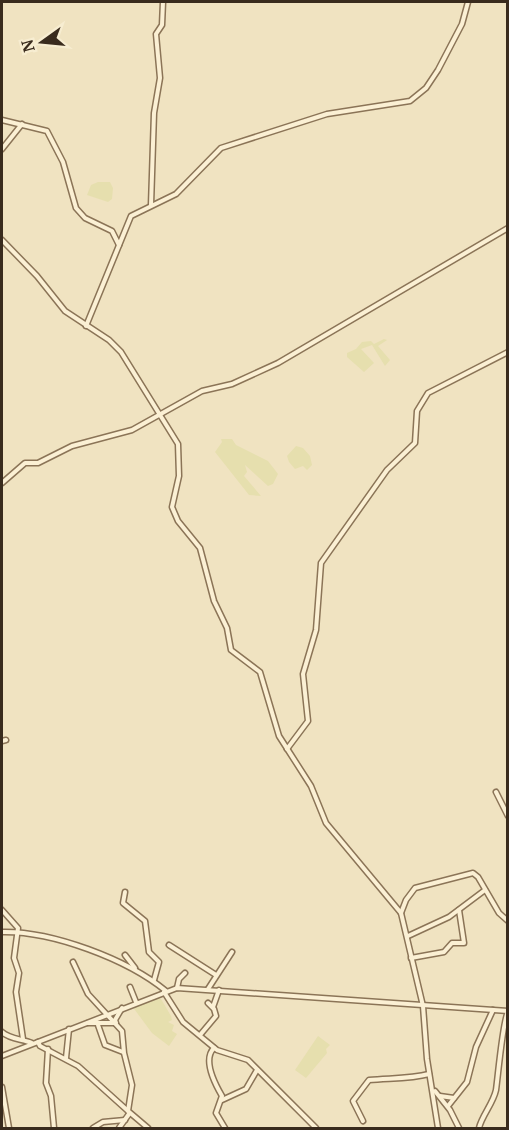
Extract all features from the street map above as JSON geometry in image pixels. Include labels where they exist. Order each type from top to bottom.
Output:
[{"type":"street","points":[[151,206],[154,113],[160,78],[156,34],[164,14],[163,2]]},
{"type":"street","points":[[86,326],[131,216],[176,194],[221,148],[327,114],[410,101],[426,88],[438,70],[462,24],[468,2]]},
{"type":"street","points":[[2,120],[43,128],[50,135],[65,169],[69,190],[76,208],[85,218],[112,231],[119,246]]},
{"type":"street","points":[[2,149],[22,124]]},
{"type":"street","points":[[2,483],[25,463],[38,463],[72,446],[132,430],[202,391],[232,384],[284,360],[462,252],[507,228]]},
{"type":"street","points":[[2,240],[37,276],[65,311],[104,337],[121,352],[178,447],[179,476],[171,501],[174,512],[199,545],[214,601],[227,628],[231,650],[260,672],[271,701],[274,724],[311,786],[326,823],[401,914],[423,1006],[429,1074],[434,1090],[438,1128]]},
{"type":"street","points":[[287,749],[308,721],[303,674],[316,630],[319,577],[324,556],[340,539],[387,470],[415,444],[416,413],[427,394],[507,352]]},
{"type":"street","points":[[496,792],[507,816]]},
{"type":"street","points":[[401,914],[411,891],[419,886],[473,873],[499,913],[507,921]]},
{"type":"street","points":[[408,936],[459,910],[485,891]]},
{"type":"street","points":[[125,892],[123,903],[145,921],[149,952],[159,962],[154,980]]},
{"type":"street","points":[[2,910],[18,926],[14,958],[19,972],[16,992],[23,1039]]},
{"type":"street","points":[[411,958],[444,952],[452,943],[464,943],[459,910]]},
{"type":"street","points":[[2,932],[18,932],[63,940],[135,969],[154,980],[165,991],[183,1022],[214,1048],[248,1060],[316,1128]]},
{"type":"street","points":[[169,945],[216,975]]},
{"type":"street","points":[[207,990],[232,952]]},
{"type":"street","points":[[125,955],[135,969]]},
{"type":"street","points":[[74,962],[84,987],[122,1031],[123,1052],[132,1085],[129,1113],[119,1128]]},
{"type":"street","points":[[177,988],[179,979],[185,973]]},
{"type":"street","points":[[130,987],[136,1002]]},
{"type":"street","points":[[2,1056],[136,1002],[177,988],[507,1011],[504,1019],[504,1037],[495,1093],[479,1128]]},
{"type":"street","points":[[200,1035],[216,1017],[213,1007],[219,990]]},
{"type":"street","points":[[207,1003],[213,1007]]},
{"type":"street","points":[[116,1023],[115,1020],[122,1008]]},
{"type":"street","points":[[448,1106],[469,1077],[476,1047],[493,1010]]},
{"type":"street","points":[[84,1023],[116,1023]]},
{"type":"street","points":[[98,1024],[105,1045],[123,1052]]},
{"type":"street","points":[[66,1058],[69,1029]]},
{"type":"street","points":[[2,1032],[9,1037],[35,1042],[40,1047],[66,1058],[148,1128]]},
{"type":"street","points":[[214,1048],[210,1051],[209,1064],[222,1100]]},
{"type":"street","points":[[48,1049],[46,1083],[51,1096],[54,1128]]},
{"type":"street","points":[[225,1128],[216,1112],[222,1100],[246,1089],[257,1070]]},
{"type":"street","points":[[363,1121],[353,1101],[369,1080],[404,1076],[414,1078],[429,1074]]},
{"type":"street","points":[[2,1087],[9,1128]]},
{"type":"street","points":[[434,1090],[448,1106],[459,1128]]},
{"type":"street","points":[[440,1096],[454,1098]]},
{"type":"street","points":[[93,1128],[103,1122],[125,1120]]},
{"type":"shaded area","points":[[98,182],[110,182],[113,188],[112,199],[108,202],[87,195],[91,185]]},
{"type":"shaded area","points":[[384,339],[387,340],[378,346],[390,360],[385,366],[372,345],[361,349],[374,363],[364,372],[347,357],[347,353],[356,349],[362,342],[371,341],[374,344]]},
{"type":"shaded area","points":[[221,439],[232,439],[236,445],[268,461],[278,474],[273,484],[268,486],[245,465],[247,472],[244,476],[261,496],[249,495],[215,452],[222,442]]},
{"type":"shaded area","points":[[296,446],[303,448],[310,456],[312,465],[307,470],[303,466],[295,469],[289,462],[287,456]]},
{"type":"shaded area","points":[[152,996],[161,999],[171,1016],[172,1020],[168,1022],[174,1025],[172,1031],[177,1034],[169,1046],[152,1033],[132,1006],[141,1001],[147,1002]]},
{"type":"shaded area","points":[[318,1036],[330,1045],[326,1049],[327,1053],[306,1078],[295,1070]]}]
